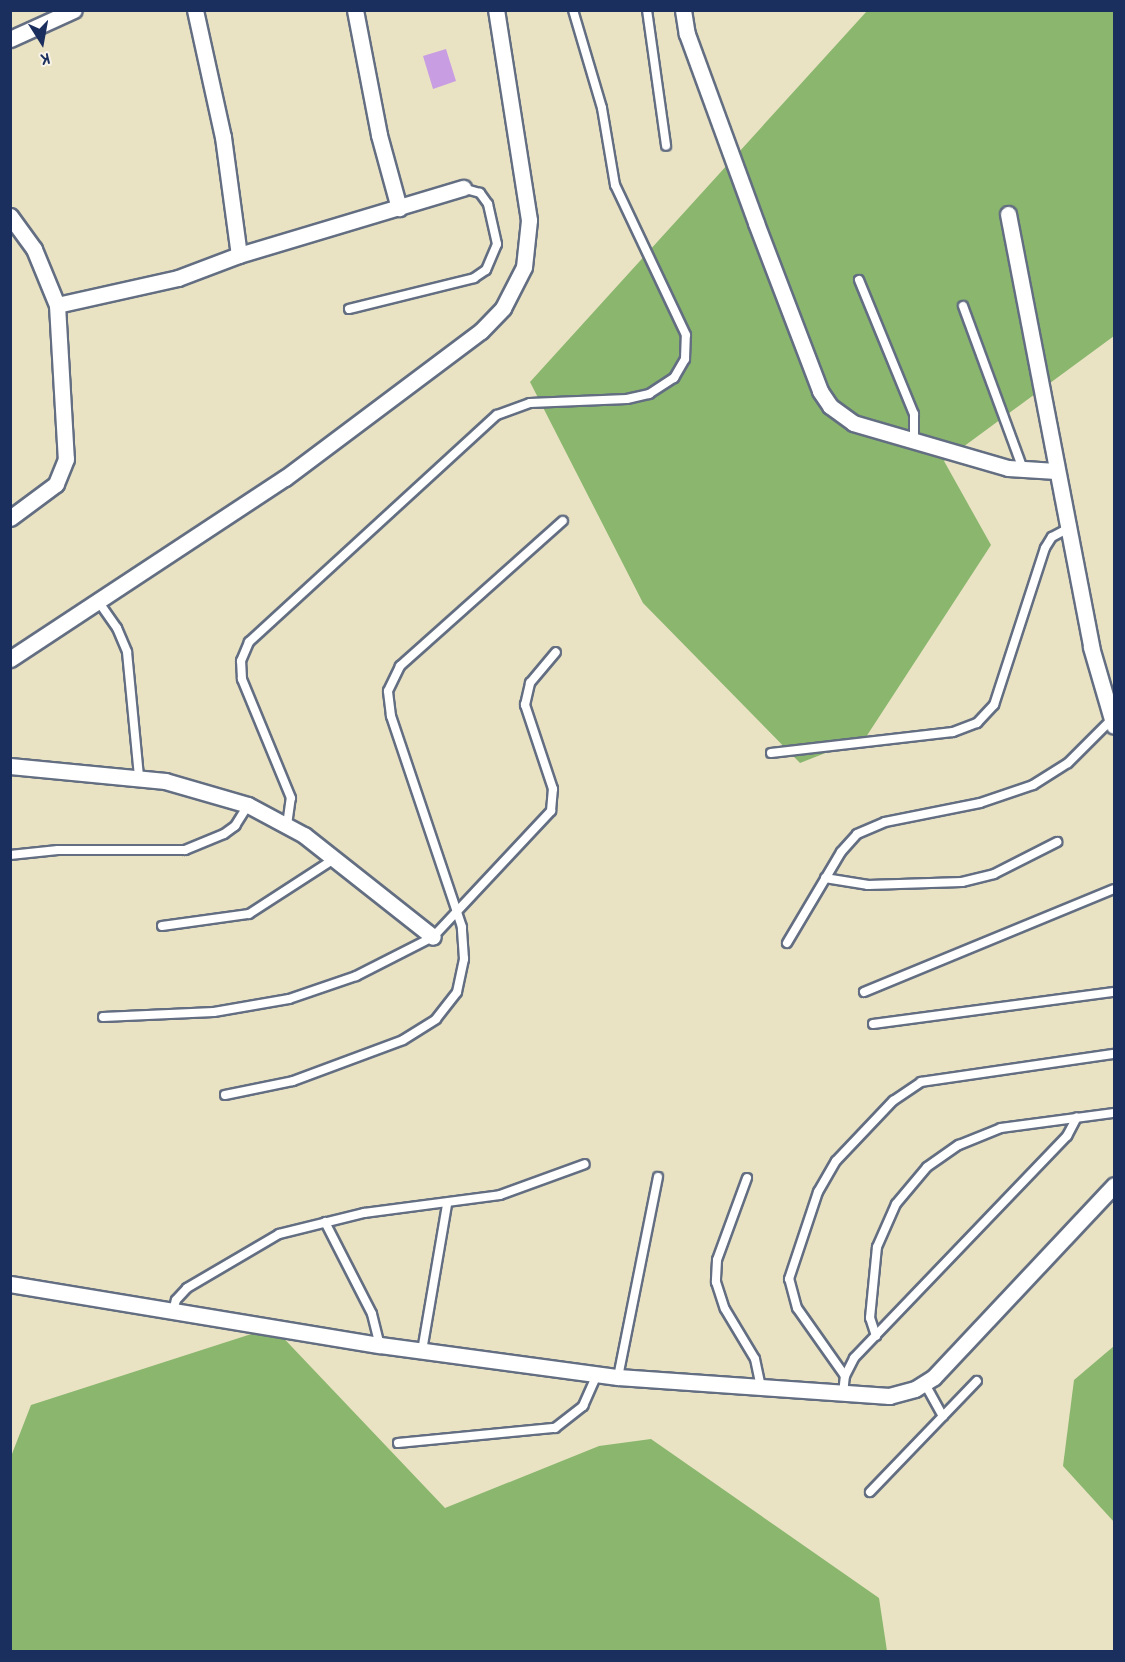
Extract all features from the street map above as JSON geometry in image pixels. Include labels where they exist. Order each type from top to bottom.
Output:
[{"type":"street","points":[[10,39],[74,10]]},
{"type":"street","points":[[195,10],[223,137],[239,255]]},
{"type":"street","points":[[355,10],[379,135],[399,208]]},
{"type":"street","points":[[10,659],[294,471],[481,331],[512,296],[524,267],[529,220],[496,10]]},
{"type":"street","points":[[684,10],[687,33],[820,391],[844,419],[914,441],[1023,470],[1056,471]]},
{"type":"street","points":[[57,305],[178,278],[239,255],[463,188]]},
{"type":"street","points":[[1008,214],[1091,646],[1113,723]]},
{"type":"street","points":[[10,216],[34,249],[57,305],[64,468],[50,490],[10,518]]},
{"type":"street","points":[[10,766],[139,777],[191,786],[248,805],[287,825],[433,937]]},
{"type":"street","points":[[10,1284],[380,1345],[597,1375],[889,1396],[925,1384],[1114,1185]]},
{"type":"lane","points":[[287,825],[291,798],[242,679],[241,661],[249,642],[496,415],[530,403],[639,397],[674,378],[685,359],[686,335],[615,185],[602,108],[573,10]]},
{"type":"lane","points":[[647,10],[666,146]]},
{"type":"lane","points":[[349,309],[474,278],[486,270],[497,244],[488,204],[480,193],[463,188]]},
{"type":"lane","points":[[859,280],[914,414],[914,441]]},
{"type":"lane","points":[[963,306],[1023,470]]},
{"type":"lane","points":[[225,1095],[312,1075],[426,1028],[457,992],[464,959],[458,911],[388,708],[390,682],[400,666],[563,521]]},
{"type":"lane","points":[[771,753],[953,732],[977,723],[994,705],[1045,548],[1052,537],[1067,529]]},
{"type":"lane","points":[[98,601],[117,628],[127,652],[139,777]]},
{"type":"lane","points":[[103,1017],[214,1012],[290,999],[356,976],[433,937],[551,811],[553,789],[525,705],[530,683],[556,652]]},
{"type":"lane","points":[[787,943],[848,842],[866,829],[980,804],[1033,785],[1068,763],[1113,723]]},
{"type":"lane","points":[[10,855],[58,850],[185,850],[224,834],[235,826],[248,805]]},
{"type":"lane","points":[[825,878],[868,885],[962,882],[994,874],[1057,842]]},
{"type":"lane","points":[[162,926],[249,914],[334,859]]},
{"type":"lane","points":[[864,992],[1114,889]]},
{"type":"lane","points":[[873,1024],[1114,992]]},
{"type":"lane","points":[[846,1376],[797,1308],[789,1279],[818,1192],[836,1161],[893,1101],[921,1082],[1114,1054]]},
{"type":"lane","points":[[876,1336],[870,1318],[878,1247],[892,1211],[915,1178],[942,1155],[972,1138],[1001,1128],[1114,1113]]},
{"type":"lane","points":[[843,1394],[846,1376],[854,1358],[1067,1136],[1077,1117]]},
{"type":"lane","points":[[173,1311],[176,1300],[187,1288],[259,1243],[289,1230],[364,1213],[447,1205],[518,1190],[585,1164]]},
{"type":"lane","points":[[618,1377],[658,1177]]},
{"type":"lane","points":[[747,1178],[717,1260],[716,1282],[725,1309],[755,1359],[761,1388]]},
{"type":"lane","points":[[422,1351],[447,1205]]},
{"type":"lane","points":[[325,1222],[372,1314],[380,1345]]},
{"type":"lane","points":[[398,1443],[555,1428],[583,1406],[597,1375]]},
{"type":"lane","points":[[870,1492],[976,1381]]},
{"type":"lane","points":[[925,1384],[943,1416]]},
{"type":"green space","points":[[867,11],[1114,11],[1114,336],[944,461],[991,545],[866,737],[800,763],[643,603],[530,382]]},
{"type":"green space","points":[[273,1327],[445,1508],[599,1446],[651,1439],[879,1598],[887,1651],[11,1651],[10,1459],[31,1405]]},
{"type":"green space","points":[[1114,1346],[1114,1522],[1063,1466],[1074,1380]]},
{"type":"building","points":[[446,49],[456,81],[433,89],[423,56]]}]
